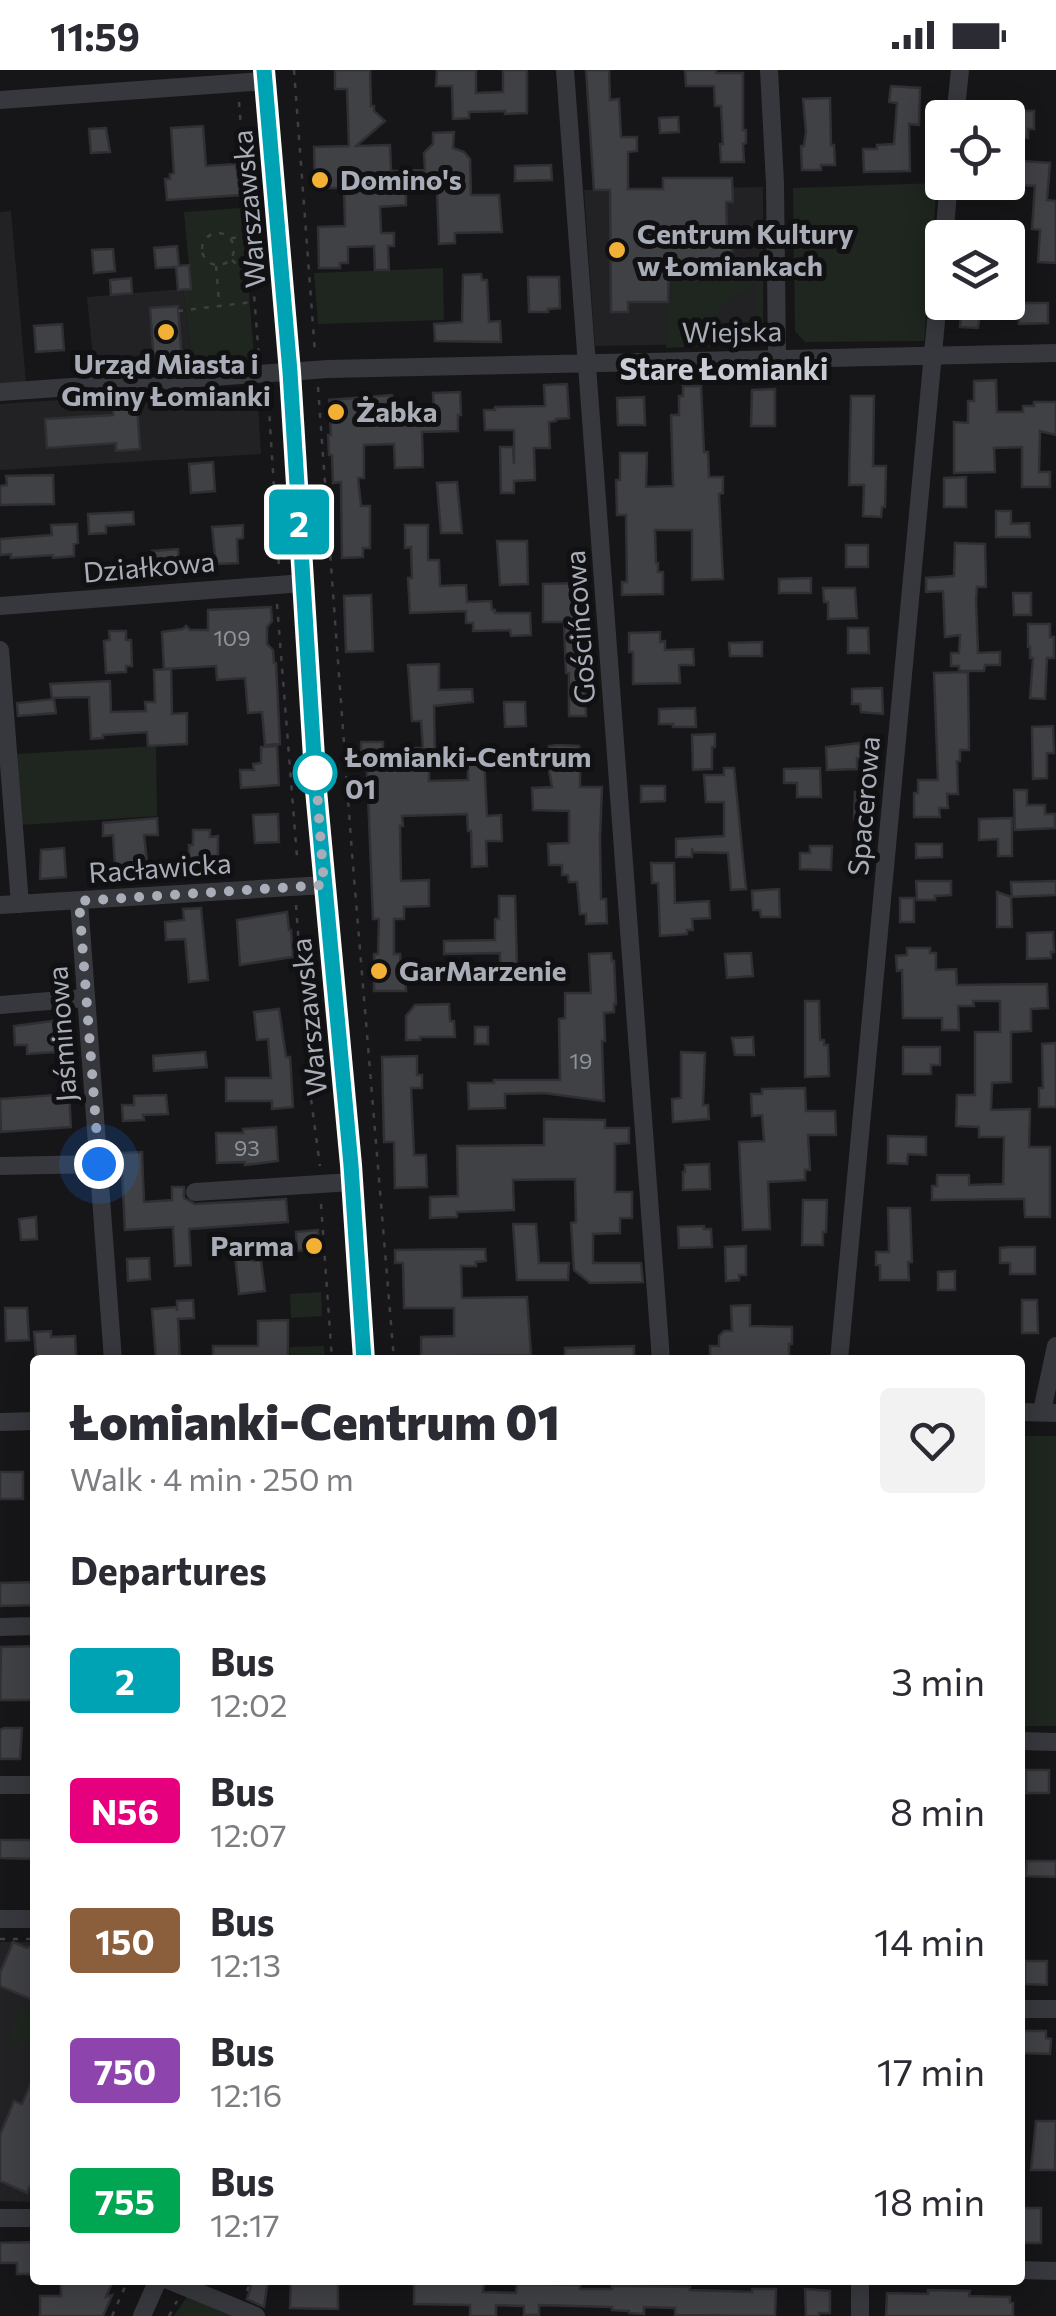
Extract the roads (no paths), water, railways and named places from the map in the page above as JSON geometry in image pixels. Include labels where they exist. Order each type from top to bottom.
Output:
[{"type":"street","name":"Gościńcowa","points":[[565,70],[662,1355]]},
{"type":"street","points":[[770,70],[777,358]]},
{"type":"street","points":[[957,100],[960,70]]},
{"type":"street","points":[[0,100],[265,75]]},
{"type":"street","name":"Warszawska","points":[[265,75],[290,372],[324,885],[364,1355]]},
{"type":"street","name":"Spacerowa","points":[[839,1355],[937,320]]},
{"type":"street","name":"Wiejska","points":[[0,392],[328,369],[1056,353]]},
{"type":"street","name":"Działkowa","points":[[0,606],[303,583]]},
{"type":"street","points":[[0,650],[4,756],[20,904]]},
{"type":"street","name":"Racławicka","points":[[0,905],[324,885]]},
{"type":"street","name":"Jaśminowa","points":[[79,901],[113,1355]]},
{"type":"street","points":[[0,1005],[86,998]]},
{"type":"street","points":[[0,1166],[99,1164]]},
{"type":"street","points":[[195,1192],[352,1182]]},
{"type":"street","points":[[1049,1412],[1056,1346]]},
{"type":"street","points":[[0,1422],[30,1422]]},
{"type":"street","points":[[0,1627],[30,1626]]},
{"type":"street","points":[[1025,1742],[1056,1742]]},
{"type":"street","points":[[0,1786],[30,1785]]},
{"type":"street","points":[[0,1919],[30,1919]]},
{"type":"street","points":[[1025,2009],[1056,2009]]},
{"type":"street","points":[[0,2218],[30,2218]]},
{"type":"street","points":[[1025,2270],[1056,2270]]},
{"type":"street","points":[[142,2316],[156,2285]]},
{"type":"street","points":[[180,2285],[256,2316]]},
{"type":"street","points":[[860,2285],[860,2316]]},
{"type":"place","name":"Domino's","points":[[320,180]]},
{"type":"place","name":"Centrum Kultury w Łomiankach","points":[[617,250]]},
{"type":"place","name":"Urząd Miasta i Gminy Łomianki","points":[[166,332]]},
{"type":"place","name":"Żabka","points":[[336,412]]},
{"type":"place","name":"Łomianki-Centrum 01","points":[[315,773]]},
{"type":"place","name":"GarMarzenie","points":[[379,971]]},
{"type":"place","name":"Parma","points":[[314,1246]]},
{"type":"district","name":"Stare Łomianki","points":[[724,370]]}]
